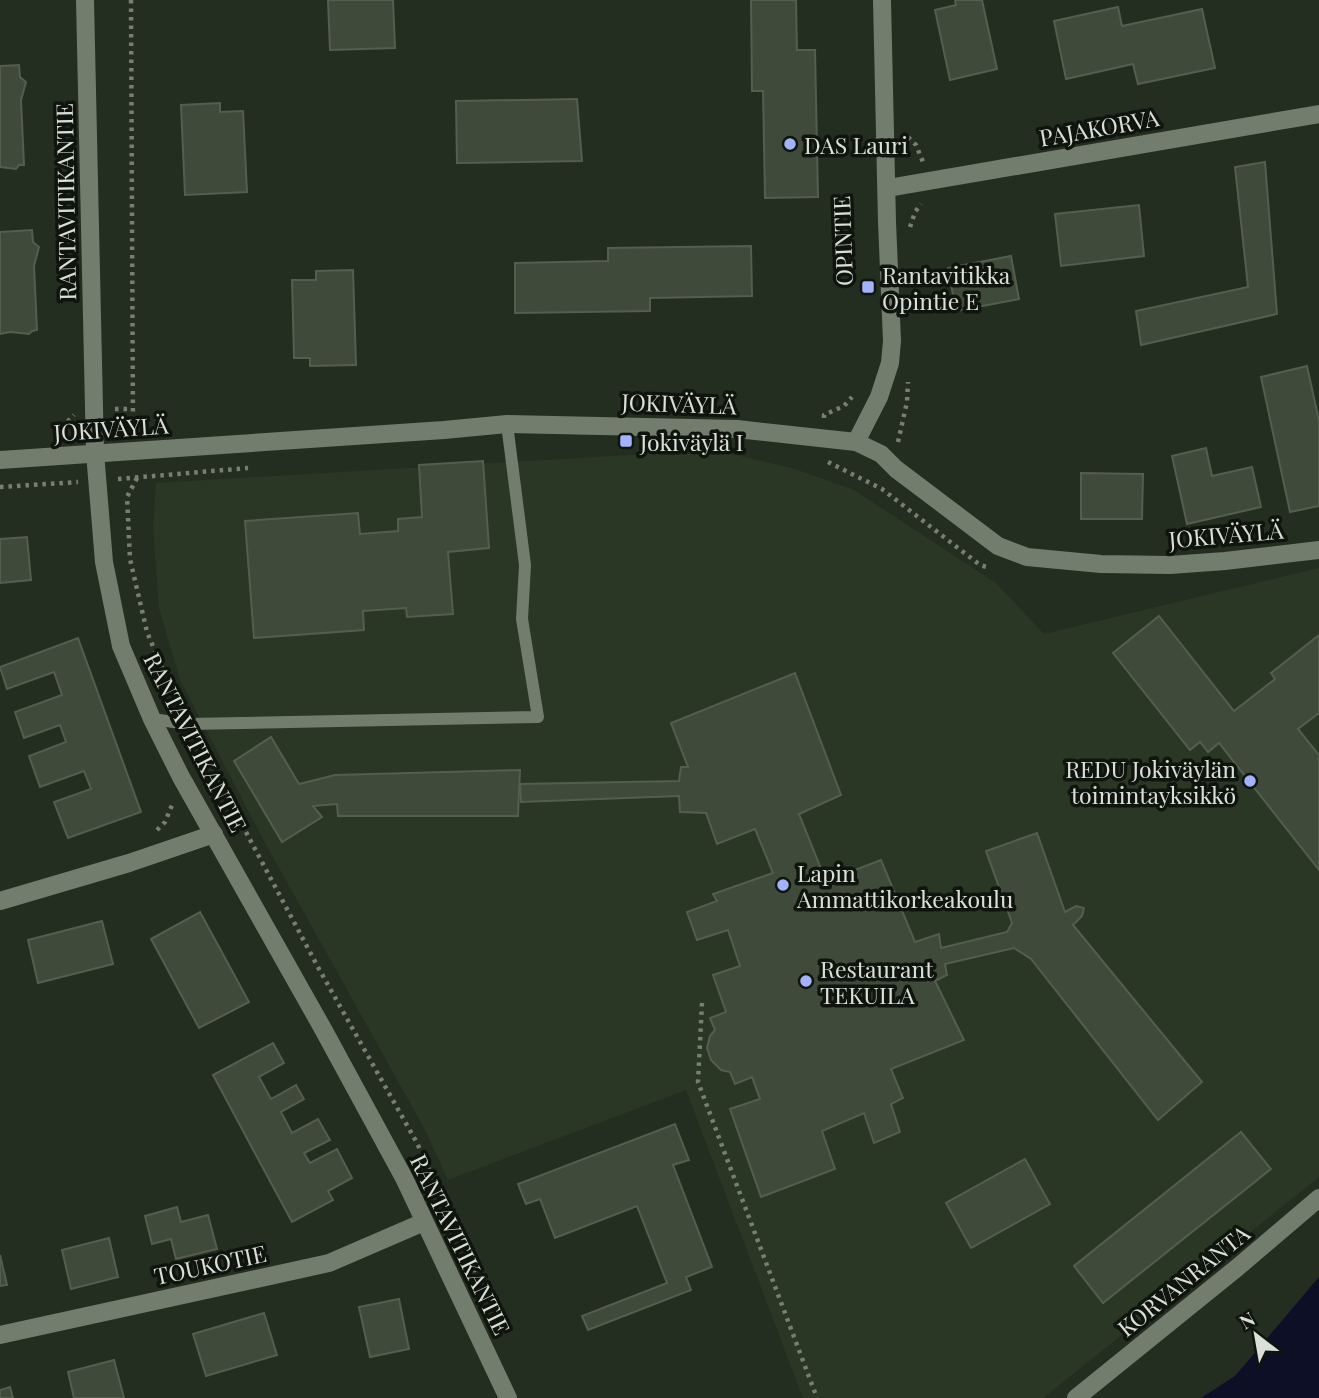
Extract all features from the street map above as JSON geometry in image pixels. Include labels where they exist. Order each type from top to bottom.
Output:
[{"type":"street","name":"RANTAVITIKANTIE","points":[[85,0],[95,453],[104,562],[121,646],[152,719],[190,793],[404,1178],[508,1398]]},
{"type":"street","name":"OPINTIE","points":[[856,442],[879,397],[890,363],[892,341],[882,0]]},
{"type":"street","name":"PAJAKORVA","points":[[888,188],[1319,114]]},
{"type":"street","name":"JOKIVÄYLÄ","points":[[0,460],[508,424],[737,429],[856,442],[881,454],[896,469],[998,546],[1027,557],[1101,564],[1170,565],[1319,550]]},
{"type":"street","points":[[0,901],[129,863],[214,834]]},
{"type":"street","name":"KORVANRANTA","points":[[1076,1398],[1319,1198]]},
{"type":"street","name":"TOUKOTIE","points":[[0,1335],[329,1263],[424,1222]]},
{"type":"lane","points":[[152,719],[188,724],[538,717],[522,619],[525,565],[508,424]]},
{"type":"path","points":[[131,0],[132,408]]},
{"type":"path","points":[[856,391],[844,406],[824,415],[825,460],[882,489],[980,565],[1002,572]]},
{"type":"path","points":[[53,438],[78,410]]},
{"type":"path","name":"RANTAVITIKANTIE","points":[[248,468],[137,477],[127,497],[130,559],[147,632],[188,724],[319,969],[417,1143],[491,1306]]},
{"type":"path","points":[[0,487],[54,483]]},
{"type":"path","points":[[151,835],[165,821],[172,803],[218,779]]},
{"type":"path","points":[[702,1003],[698,1082],[817,1398]]},
{"type":"shaded area","name":"Lapin Ammattikorkeakoulu","points":[[714,450],[792,468],[854,490],[996,583],[1044,634],[1319,568],[1319,1177],[1043,1398],[803,1398],[686,1090],[448,1180],[423,1126],[264,841],[180,680],[159,608],[153,527],[156,483]]},
{"type":"water","points":[[1319,1277],[1319,1398],[1201,1398],[1235,1376]]},
{"type":"building","points":[[328,0],[393,0],[395,48],[330,50]]},
{"type":"building","name":"DAS Lauri","points":[[751,0],[796,0],[797,50],[815,50],[818,197],[765,198],[763,91],[752,91]]},
{"type":"building","points":[[955,0],[982,0],[997,69],[950,80],[935,10],[956,5]]},
{"type":"building","points":[[1118,7],[1122,26],[1202,9],[1215,68],[1138,84],[1133,64],[1066,79],[1054,21]]},
{"type":"building","points":[[19,65],[20,77],[26,82],[21,100],[24,165],[19,165],[16,169],[0,167],[0,66]]},
{"type":"building","points":[[577,99],[582,161],[457,163],[456,101]]},
{"type":"building","points":[[220,103],[220,112],[243,111],[247,192],[185,195],[181,105]]},
{"type":"building","points":[[1265,162],[1277,314],[1141,345],[1136,311],[1248,287],[1235,167]]},
{"type":"building","points":[[1139,205],[1144,256],[1061,266],[1055,214]]},
{"type":"building","points":[[32,230],[33,242],[39,247],[34,266],[37,330],[29,334],[0,334],[0,232]]},
{"type":"building","points":[[751,246],[752,296],[650,298],[650,311],[515,313],[515,263],[608,261],[608,248]]},
{"type":"building","points":[[1011,256],[1019,299],[956,311],[948,268]]},
{"type":"building","points":[[353,270],[356,365],[310,366],[310,358],[294,358],[292,280],[316,280],[316,271]]},
{"type":"building","points":[[1307,366],[1319,421],[1319,506],[1290,512],[1261,377]]},
{"type":"building","points":[[1206,448],[1212,476],[1252,467],[1261,507],[1187,524],[1172,456]]},
{"type":"building","points":[[483,461],[489,548],[448,552],[453,614],[407,617],[406,608],[363,611],[364,630],[254,638],[245,521],[358,513],[360,534],[398,531],[398,519],[422,517],[419,465]]},
{"type":"building","points":[[1081,473],[1143,474],[1142,519],[1081,519]]},
{"type":"building","points":[[27,537],[31,580],[0,583],[0,539]]},
{"type":"building","points":[[1159,616],[1234,711],[1275,679],[1271,673],[1319,635],[1319,713],[1298,729],[1319,755],[1319,870],[1219,743],[1208,752],[1200,742],[1190,750],[1113,653]]},
{"type":"building","points":[[78,638],[141,812],[68,838],[54,802],[91,789],[84,771],[40,787],[29,756],[66,742],[60,725],[24,738],[15,712],[62,695],[54,672],[7,689],[0,667]]},
{"type":"building","points":[[795,673],[841,795],[799,814],[826,881],[881,860],[915,942],[939,934],[941,948],[1007,932],[1012,923],[986,851],[1037,833],[1065,912],[1076,906],[1084,908],[1082,916],[1073,925],[1202,1082],[1158,1120],[1031,959],[1014,948],[945,964],[947,975],[935,981],[964,1040],[891,1069],[903,1098],[891,1104],[900,1132],[874,1143],[864,1113],[822,1131],[835,1169],[761,1197],[730,1109],[760,1099],[752,1077],[735,1084],[730,1072],[721,1070],[711,1060],[707,1048],[710,1036],[715,1030],[710,1018],[726,1012],[713,975],[740,966],[728,930],[697,940],[687,912],[717,901],[713,894],[773,873],[755,829],[717,844],[706,813],[680,812],[679,796],[521,802],[520,784],[679,781],[681,767],[688,767],[671,723]]},
{"type":"building","points":[[271,737],[299,784],[335,775],[520,770],[518,816],[338,816],[337,804],[313,806],[322,817],[282,842],[234,761]]},
{"type":"building","points":[[200,912],[249,1002],[199,1028],[151,939]]},
{"type":"building","points":[[102,921],[113,964],[38,983],[28,940]]},
{"type":"building","points":[[273,1043],[284,1063],[259,1077],[271,1099],[296,1085],[304,1099],[281,1112],[292,1133],[318,1119],[330,1140],[304,1153],[310,1163],[337,1149],[352,1178],[328,1191],[333,1200],[292,1222],[213,1075]]},
{"type":"building","points":[[675,1124],[689,1160],[673,1165],[712,1267],[686,1277],[691,1290],[588,1330],[582,1316],[667,1283],[637,1206],[555,1238],[540,1199],[526,1204],[518,1184]]},
{"type":"building","points":[[1241,1132],[1271,1169],[1103,1303],[1074,1266]]},
{"type":"building","points":[[1025,1159],[1050,1204],[971,1248],[946,1203]]},
{"type":"building","points":[[177,1207],[181,1222],[208,1215],[217,1249],[176,1259],[171,1239],[152,1244],[145,1216]]},
{"type":"building","points":[[109,1238],[118,1277],[71,1289],[62,1250]]},
{"type":"building","points":[[0,1255],[7,1285],[0,1286]]},
{"type":"building","points":[[399,1299],[409,1349],[370,1357],[359,1307]]},
{"type":"building","points":[[264,1313],[277,1355],[206,1376],[193,1334]]},
{"type":"building","points":[[114,1360],[124,1398],[74,1398],[68,1372]]},
{"type":"building","points":[[10,1387],[13,1398],[0,1398],[0,1390]]},
{"type":"place","name":"DAS Lauri","points":[[790,144]]},
{"type":"place","name":"Rantavitikka Opintie E","points":[[868,287]]},
{"type":"place","name":"Jokiväylä I","points":[[626,441]]},
{"type":"place","name":"REDU Jokiväylän toimintayksikkö","points":[[1250,781]]},
{"type":"place","name":"Lapin Ammattikorkeakoulu","points":[[783,885]]},
{"type":"place","name":"Restaurant TEKUILA","points":[[806,981]]}]
